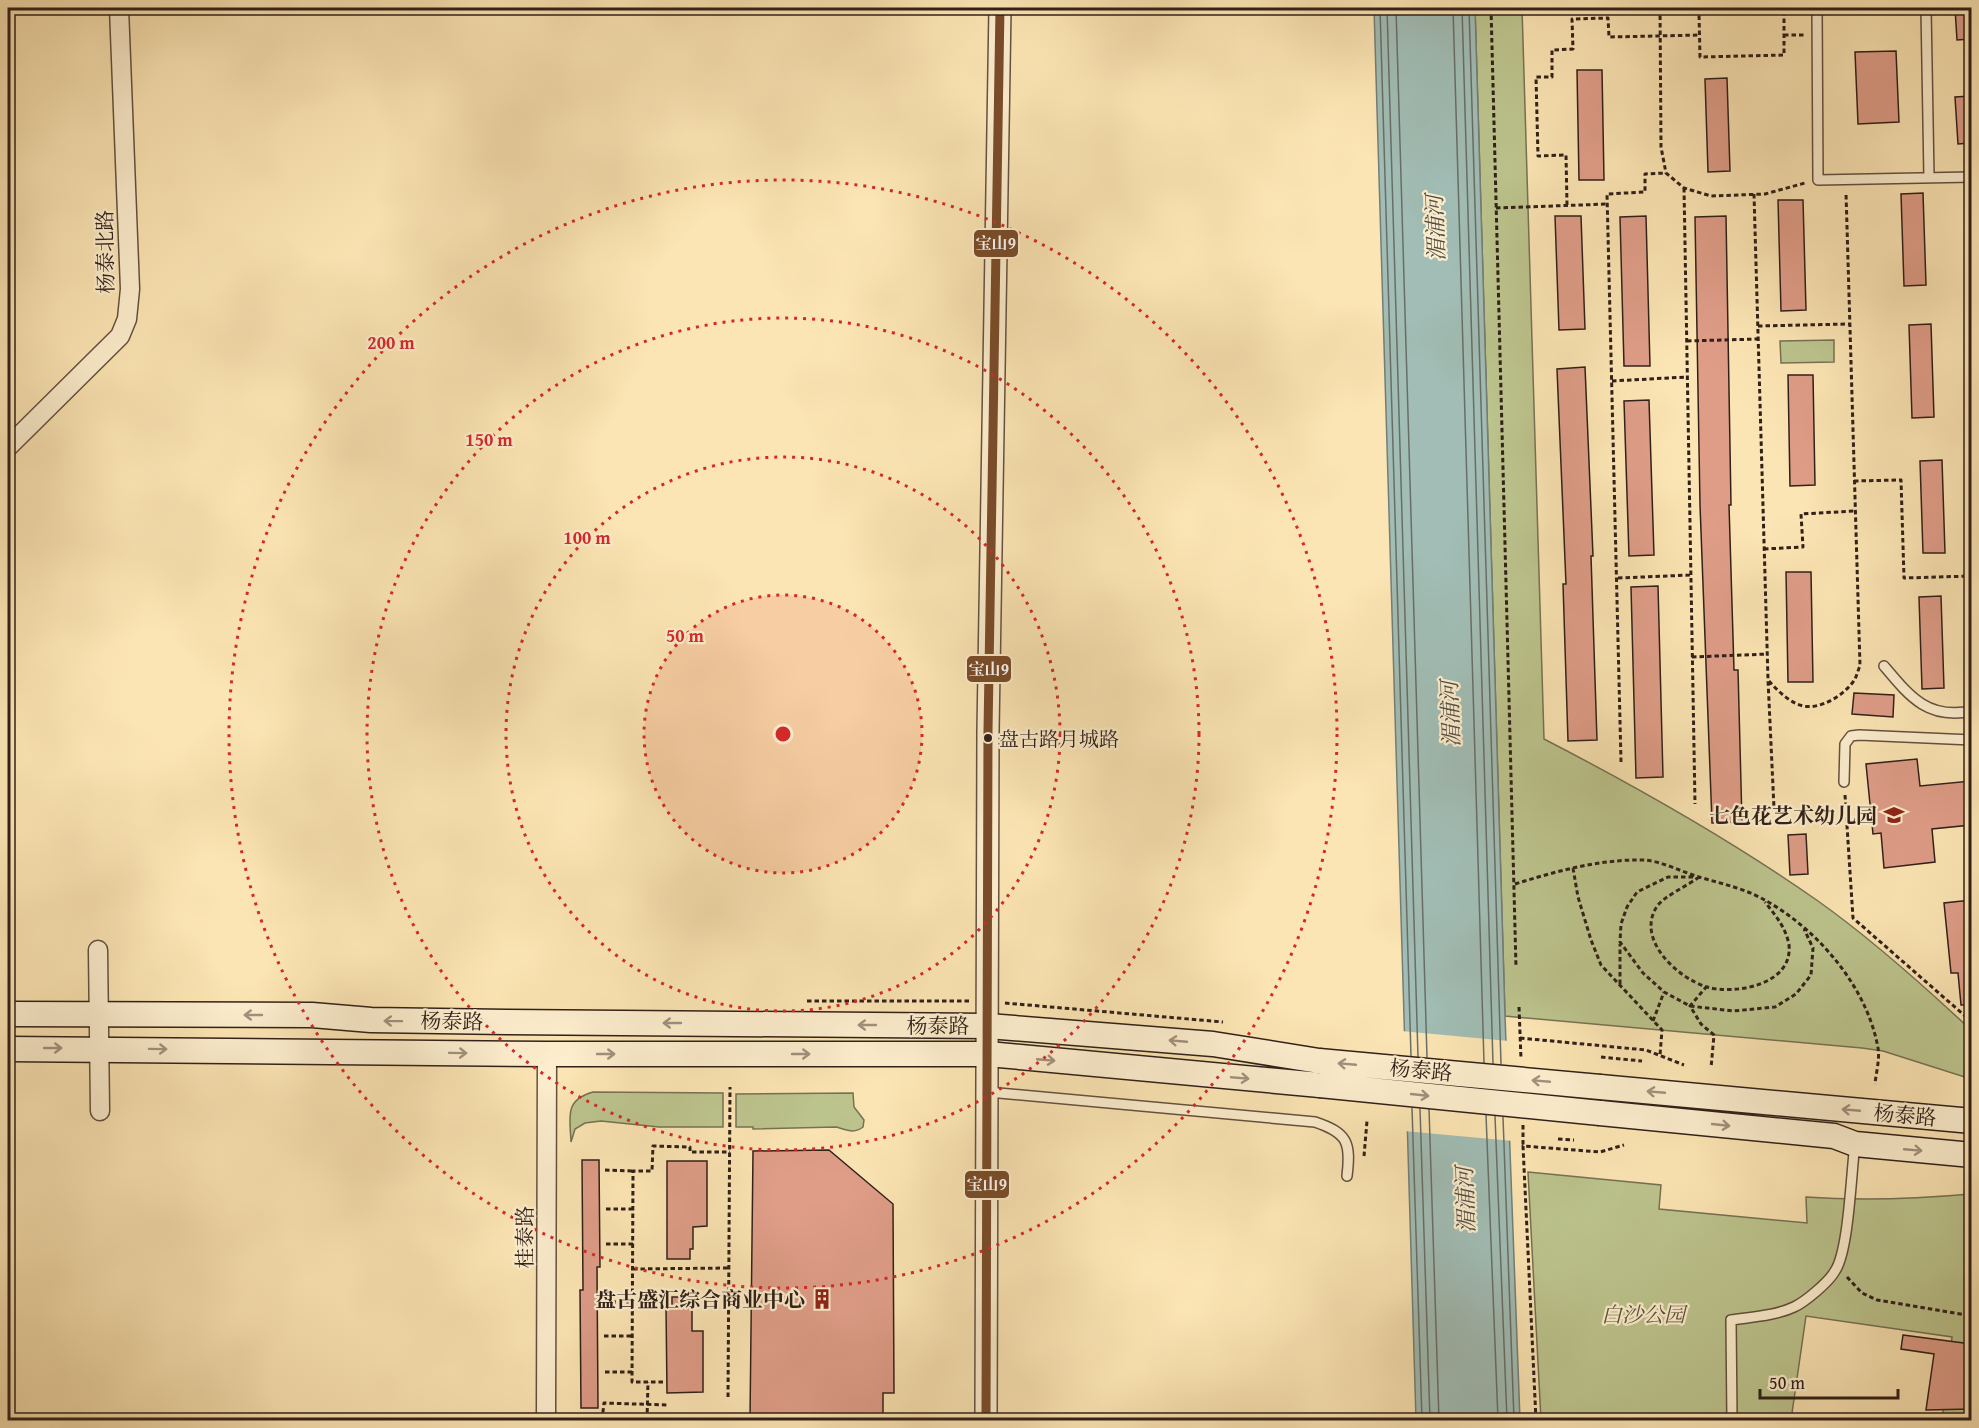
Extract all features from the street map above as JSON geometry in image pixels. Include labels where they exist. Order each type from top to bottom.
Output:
[{"type":"main road","name":"杨泰路","points":[[8,1014],[312,1015],[371,1020],[427,1021],[988,1026],[1213,1044],[1319,1061],[1971,1121]]},
{"type":"main road","name":"杨泰路","points":[[8,1049],[99,1048],[548,1054],[988,1054],[1834,1136],[1855,1144],[1971,1155]]},
{"type":"street","name":"杨泰北路","points":[[8,447],[120,336],[127,319],[130,289],[119,8]]},
{"type":"street","points":[[986,1420],[988,731],[1000,8]]},
{"type":"street","points":[[98,950],[100,1111]]},
{"type":"street","name":"桂泰路","points":[[546,1420],[548,1054]]},
{"type":"lane","points":[[1817,8],[1818,180],[1971,177]]},
{"type":"lane","points":[[1926,8],[1929,178]]},
{"type":"lane","points":[[1884,666],[1906,692],[1929,709],[1955,714],[1971,711]]},
{"type":"lane","points":[[1844,782],[1845,744],[1851,736],[1971,740]]},
{"type":"lane","points":[[988,1092],[1315,1122],[1328,1126],[1344,1138],[1350,1153],[1347,1176]]},
{"type":"lane","points":[[1732,1420],[1731,1320],[1794,1307],[1818,1289],[1836,1271],[1843,1248],[1855,1144]]},
{"type":"path","points":[[1491,8],[1516,967]]},
{"type":"path","points":[[1660,8],[1661,147],[1666,173],[1684,188],[1711,196],[1765,194],[1818,180]]},
{"type":"path","points":[[1784,11],[1784,35],[1784,55],[1700,57],[1699,13],[1784,11]]},
{"type":"path","points":[[1567,205],[1566,155],[1538,156],[1536,77],[1552,77],[1552,50],[1573,49],[1572,19],[1608,18],[1609,37],[1700,35]]},
{"type":"path","points":[[1784,35],[1817,35]]},
{"type":"path","points":[[1621,762],[1608,194],[1645,192],[1645,174],[1666,173]]},
{"type":"path","points":[[1768,680],[1780,693],[1803,706],[1820,704],[1840,696],[1854,680],[1860,666],[1845,179]]},
{"type":"path","points":[[1684,188],[1695,804]]},
{"type":"path","points":[[1754,194],[1768,680],[1774,808]]},
{"type":"path","points":[[1496,208],[1608,204]]},
{"type":"path","points":[[1758,326],[1849,324]]},
{"type":"path","points":[[1687,341],[1758,339]]},
{"type":"path","points":[[1612,381],[1687,377]]},
{"type":"path","points":[[1854,481],[1901,480],[1904,578],[1971,576]]},
{"type":"path","points":[[1764,549],[1803,547],[1801,514],[1855,511]]},
{"type":"path","points":[[1617,578],[1691,575]]},
{"type":"path","points":[[1692,657],[1768,654]]},
{"type":"path","points":[[1844,782],[1853,918],[1971,1022]]},
{"type":"path","points":[[1515,884],[1602,862],[1647,860],[1735,886],[1762,898],[1802,925],[1835,960],[1854,986],[1871,1020],[1878,1051],[1875,1084]]},
{"type":"path","points":[[1573,868],[1578,897],[1601,965],[1662,1030],[1660,1055]]},
{"type":"path","points":[[1620,984],[1621,924],[1637,892],[1668,877],[1699,877]]},
{"type":"path","points":[[1699,877],[1681,890],[1664,898],[1654,911],[1650,926],[1660,953],[1686,976],[1707,986],[1725,989],[1753,986],[1773,978],[1785,965],[1789,948],[1784,926],[1762,898]]},
{"type":"path","points":[[1620,942],[1643,973],[1664,992],[1690,1006],[1733,1011],[1775,1007],[1796,994],[1810,975],[1813,948],[1802,925]]},
{"type":"path","points":[[1690,1006],[1707,986]]},
{"type":"path","points":[[1653,1021],[1664,992]]},
{"type":"path","points":[[1690,1006],[1701,1024],[1714,1035],[1711,1068]]},
{"type":"path","points":[[1520,1038],[1646,1050],[1684,1065]]},
{"type":"path","points":[[1601,1057],[1642,1061]]},
{"type":"path","points":[[728,1397],[730,1087]]},
{"type":"path","points":[[1363,1161],[1367,1121]]},
{"type":"path","points":[[1558,1139],[1574,1140]]},
{"type":"path","points":[[1536,1420],[1523,1146],[1600,1152],[1624,1145]]},
{"type":"path","points":[[605,1170],[652,1172],[652,1146],[690,1147],[690,1152],[730,1152]]},
{"type":"path","points":[[633,1171],[632,1382],[663,1382]]},
{"type":"path","points":[[606,1209],[633,1209]]},
{"type":"path","points":[[606,1244],[633,1244]]},
{"type":"path","points":[[1843,1248],[1847,1277],[1862,1293],[1877,1300],[1971,1316]]},
{"type":"path","points":[[633,1269],[729,1268]]},
{"type":"path","points":[[604,1302],[632,1302]]},
{"type":"path","points":[[604,1336],[632,1336]]},
{"type":"path","points":[[605,1372],[632,1372]]},
{"type":"path","points":[[647,1420],[648,1382]]},
{"type":"path","points":[[602,1420],[604,1403],[667,1405]]},
{"type":"green space","points":[[1475,8],[1522,8],[1544,739],[1615,776],[1718,836],[1818,901],[1858,931],[1971,1030],[1971,1079],[1883,1051],[1862,1048],[1505,1016]]},
{"type":"green space","points":[[1834,340],[1834,362],[1781,363],[1780,341]]},
{"type":"green space","points":[[593,1092],[723,1093],[723,1127],[659,1127],[601,1121],[585,1123],[575,1129],[571,1142],[570,1117],[573,1105],[584,1095]]},
{"type":"green space","points":[[853,1093],[854,1107],[864,1120],[863,1127],[857,1130],[850,1131],[836,1127],[753,1129],[753,1127],[736,1127],[736,1094]]},
{"type":"green space","name":"白沙公园","points":[[1528,1172],[1661,1185],[1659,1209],[1807,1223],[1806,1197],[1888,1199],[1971,1194],[1971,1420],[1942,1420],[1952,1337],[1806,1316],[1791,1420],[1541,1420]]},
{"type":"water","name":"湄浦河","points":[[1374,8],[1475,8],[1505,1016],[1520,1420],[1416,1420]]},
{"type":"pier","points":[[1401,1031],[1509,1041],[1511,1089],[1402,1078]]},
{"type":"pier","points":[[1402,1084],[1511,1095],[1513,1141],[1404,1131]]},
{"type":"building","points":[[1955,8],[1971,8],[1971,39],[1957,40]]},
{"type":"building","points":[[1896,51],[1899,122],[1858,124],[1855,52]]},
{"type":"building","points":[[1577,70],[1602,70],[1604,180],[1579,180]]},
{"type":"building","points":[[1727,78],[1730,171],[1708,172],[1705,79]]},
{"type":"building","points":[[1971,96],[1971,143],[1958,144],[1955,97]]},
{"type":"building","points":[[1923,193],[1926,285],[1904,286],[1901,194]]},
{"type":"building","points":[[1778,200],[1803,200],[1806,310],[1781,311]]},
{"type":"building","points":[[1555,216],[1581,216],[1585,329],[1559,330]]},
{"type":"building","points":[[1646,216],[1650,366],[1624,366],[1620,217]]},
{"type":"building","points":[[1726,216],[1731,505],[1729,505],[1734,670],[1738,670],[1742,822],[1712,823],[1700,505],[1695,217]]},
{"type":"building","points":[[1931,324],[1934,417],[1912,418],[1909,325]]},
{"type":"building","points":[[1585,367],[1593,556],[1591,556],[1597,740],[1568,741],[1563,584],[1566,584],[1557,369]]},
{"type":"building","points":[[1788,375],[1813,375],[1815,485],[1790,486]]},
{"type":"building","points":[[1649,400],[1654,555],[1629,556],[1624,401]]},
{"type":"building","points":[[1942,460],[1945,553],[1923,553],[1920,461]]},
{"type":"building","points":[[1786,572],[1811,572],[1813,682],[1788,682]]},
{"type":"building","points":[[1658,586],[1663,777],[1636,778],[1631,587]]},
{"type":"building","points":[[1941,596],[1944,688],[1922,689],[1919,597]]},
{"type":"building","points":[[1854,693],[1894,695],[1893,717],[1852,714]]},
{"type":"building","points":[[1917,759],[1920,786],[1971,781],[1971,825],[1932,829],[1935,862],[1884,868],[1881,833],[1873,834],[1866,764]]},
{"type":"building","points":[[1806,834],[1808,874],[1790,875],[1788,835]]},
{"type":"building","points":[[1971,900],[1971,1005],[1961,1005],[1958,973],[1951,973],[1944,903]]},
{"type":"building","name":"盘古盛汇综合商业中心","points":[[829,1150],[893,1204],[894,1393],[883,1393],[883,1420],[750,1420],[753,1151]]},
{"type":"building","points":[[582,1160],[599,1160],[598,1408],[581,1408]]},
{"type":"building","points":[[667,1161],[707,1161],[707,1226],[693,1227],[693,1249],[690,1249],[690,1259],[667,1259]]},
{"type":"building","points":[[672,1297],[692,1297],[692,1331],[703,1331],[703,1392],[667,1393],[666,1307],[672,1307]]},
{"type":"building","points":[[1903,1335],[1971,1344],[1971,1409],[1926,1410],[1934,1354],[1901,1349]]},
{"type":"transit line","name":"宝山9","points":[[986,1420],[988,731],[1000,8]]},
{"type":"place","name":"盘古路月城路","points":[[988,738]]},
{"type":"place","name":"七色花艺术幼儿园","points":[[1894,815]]},
{"type":"place","name":"盘古盛汇综合商业中心","points":[[822,1299]]}]
